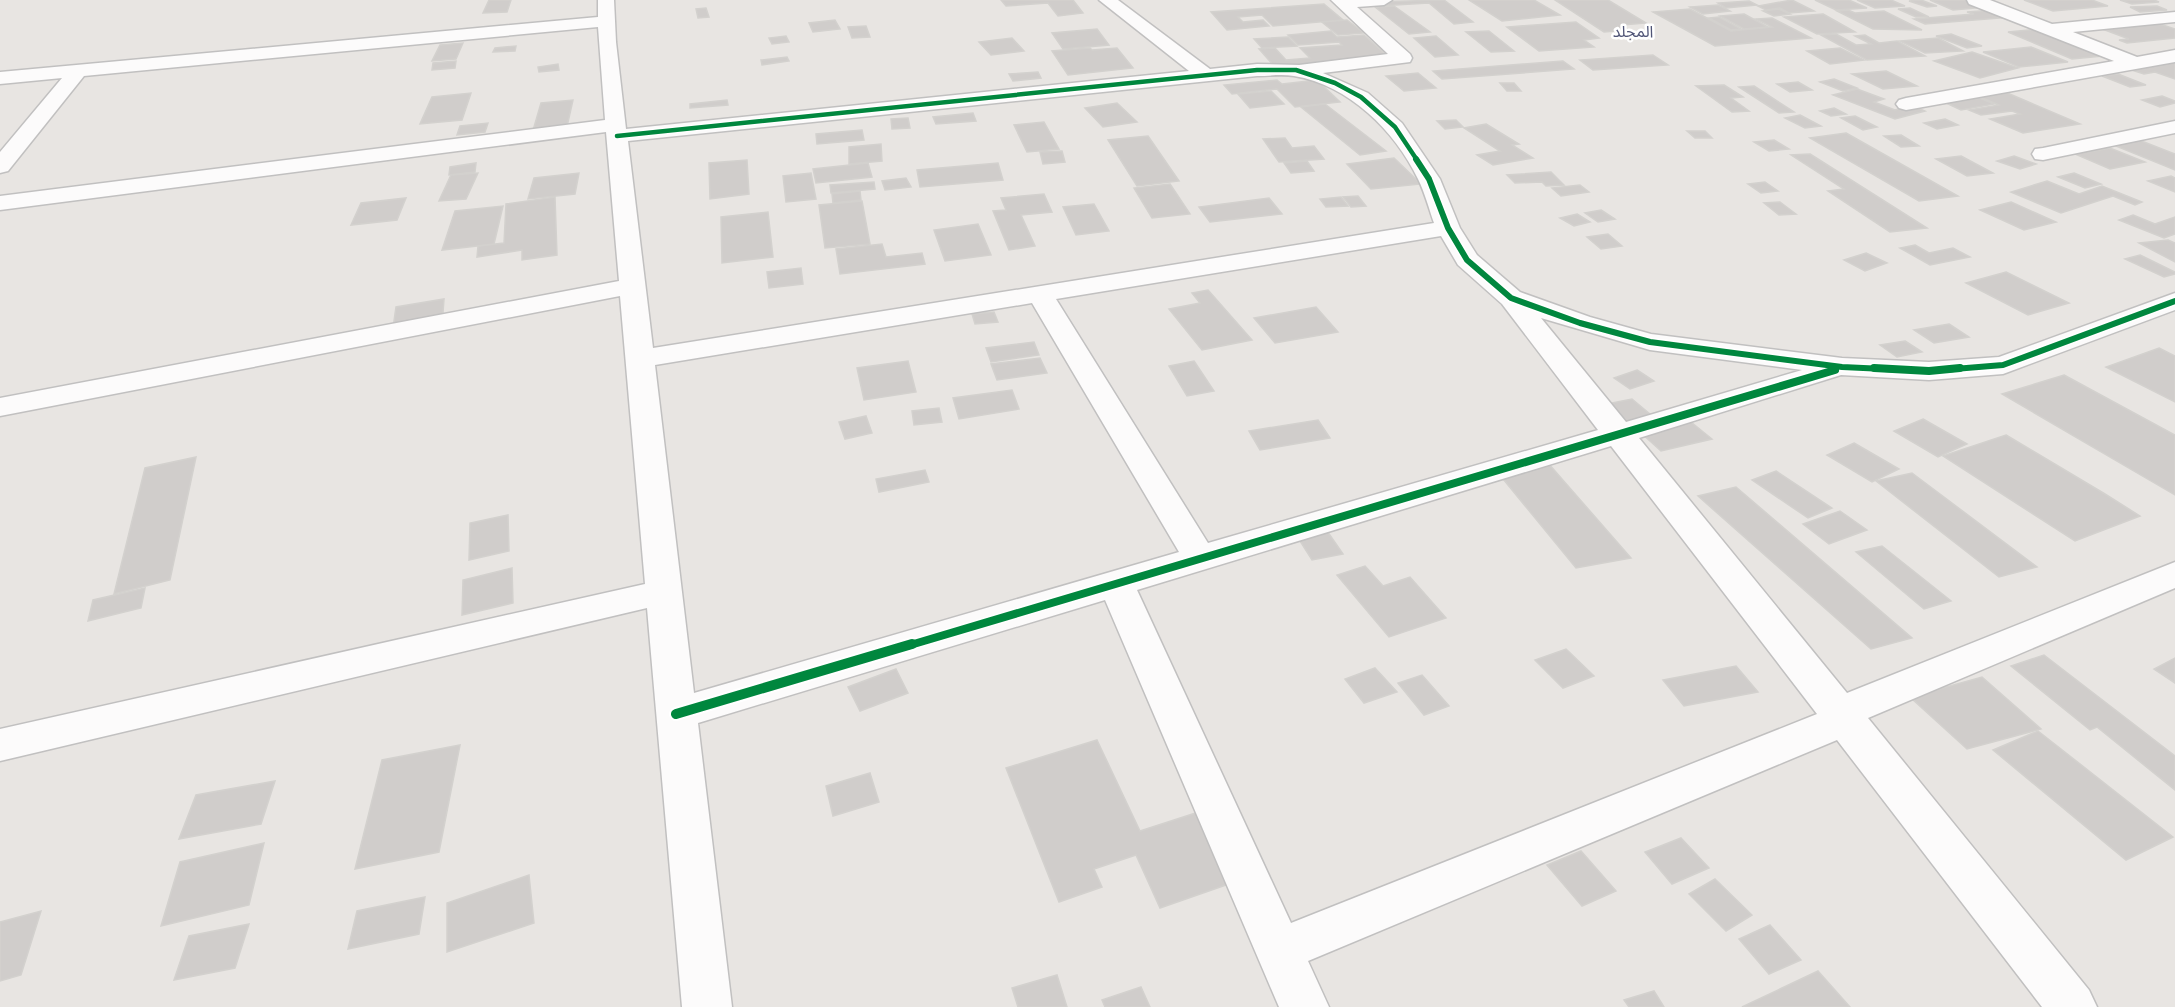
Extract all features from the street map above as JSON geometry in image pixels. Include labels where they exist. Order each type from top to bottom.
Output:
[{"type":"street","points":[[1107,0],[1206,75]]},
{"type":"street","points":[[1340,2],[1384,0]]},
{"type":"street","points":[[1975,0],[2135,63]]},
{"type":"street","points":[[0,203],[616,130],[1257,70],[1296,70],[1403,58],[1340,2]]},
{"type":"street","points":[[0,78],[606,10],[616,130],[707,1007]]},
{"type":"street","points":[[2050,30],[2175,17]]},
{"type":"street","points":[[1906,104],[2175,56]]},
{"type":"street","points":[[0,166],[79,70]]},
{"type":"street","points":[[1296,70],[1335,82],[1353,92],[1395,127],[1429,179],[1448,228],[1467,260],[1511,298],[2072,1007]]},
{"type":"street","points":[[2043,154],[2175,128]]},
{"type":"street","points":[[640,358],[1448,228]]},
{"type":"street","points":[[0,407],[633,286]]},
{"type":"street","points":[[1040,294],[1200,558]]},
{"type":"street","points":[[1511,298],[1580,323],[1650,342],[1842,367],[1929,371],[2003,365],[2175,301]]},
{"type":"street","points":[[676,714],[1842,367]]},
{"type":"street","points":[[1279,950],[1842,717],[2175,574]]},
{"type":"street","points":[[1116,583],[1304,1007]]},
{"type":"street","points":[[0,745],[664,592]]},
{"type":"building","points":[[489,0],[511,0],[507,12],[483,13]]},
{"type":"building","points":[[1001,0],[1073,0],[1083,13],[1058,16],[1048,3],[1006,6]]},
{"type":"building","points":[[1444,0],[1473,22],[1454,24],[1429,3],[1378,6],[1373,2]]},
{"type":"building","points":[[1469,0],[1534,0],[1560,15],[1502,21]]},
{"type":"building","points":[[1555,0],[1608,0],[1646,23],[1622,25],[1629,30],[1604,32]]},
{"type":"building","points":[[1792,0],[1814,11],[1789,13],[1780,8],[1766,10],[1758,6]]},
{"type":"building","points":[[1815,0],[1849,0],[1867,8],[1836,10]]},
{"type":"building","points":[[1857,0],[1891,0],[1905,6],[1875,8]]},
{"type":"building","points":[[1921,0],[1937,6],[1927,7],[1909,1]]},
{"type":"building","points":[[1930,0],[1971,0],[1987,7],[1953,10]]},
{"type":"building","points":[[2024,0],[2092,0],[2108,6],[2053,11]]},
{"type":"building","points":[[2120,0],[2154,0],[2159,2],[2132,4]]},
{"type":"building","points":[[1749,1],[1757,5],[1726,8],[1718,3]]},
{"type":"building","points":[[1324,4],[1343,20],[1273,26],[1262,15],[1238,17],[1243,22],[1263,20],[1269,26],[1227,30],[1211,12]]},
{"type":"building","points":[[1718,5],[1730,11],[1703,14],[1690,7]]},
{"type":"building","points":[[1394,6],[1430,32],[1409,34],[1375,7]]},
{"type":"building","points":[[2157,6],[2167,10],[2140,12],[2130,7]]},
{"type":"building","points":[[706,8],[709,17],[698,18],[696,9]]},
{"type":"building","points":[[1910,8],[1929,17],[1916,17],[1898,9]]},
{"type":"building","points":[[1690,9],[1731,31],[1772,27],[1756,19],[1772,18],[1811,38],[1715,46],[1653,12]]},
{"type":"building","points":[[1779,9],[1790,14],[1774,16],[1763,11]]},
{"type":"building","points":[[1848,10],[1855,13],[1884,11],[1922,30],[1873,29],[1837,11]]},
{"type":"building","points":[[1993,10],[2012,17],[1925,24],[1914,19],[1974,14],[1967,12]]},
{"type":"building","points":[[1744,14],[1768,27],[1744,29],[1720,16]]},
{"type":"building","points":[[1823,14],[1855,32],[1817,34],[1784,17]]},
{"type":"building","points":[[1719,17],[1741,29],[1731,30],[1709,18]]},
{"type":"building","points":[[2145,19],[2175,29],[2175,38],[2127,43],[2119,40],[2129,39],[2089,24]]},
{"type":"building","points":[[835,20],[840,29],[813,32],[809,23]]},
{"type":"building","points":[[1347,20],[1364,33],[1338,35],[1322,22]]},
{"type":"building","points":[[1576,22],[1599,38],[1584,40],[1594,47],[1539,51],[1507,27]]},
{"type":"building","points":[[866,26],[870,37],[852,38],[848,27]]},
{"type":"building","points":[[1097,29],[1109,45],[1063,49],[1052,33]]},
{"type":"building","points":[[2038,29],[2103,56],[2072,59],[2008,32]]},
{"type":"building","points":[[1331,31],[1337,37],[1364,35],[1391,59],[1276,68],[1259,49],[1275,48],[1286,60],[1310,58],[1300,48],[1342,45],[1339,42],[1298,45],[1288,35]]},
{"type":"building","points":[[1489,31],[1514,51],[1491,52],[1466,32]]},
{"type":"building","points":[[1836,34],[1856,45],[1871,44],[1855,36],[1865,35],[1879,43],[1897,41],[1925,56],[1867,60],[1821,35]]},
{"type":"building","points":[[1951,34],[1982,46],[1967,48],[1936,36]]},
{"type":"building","points":[[786,36],[789,42],[772,44],[769,38]]},
{"type":"building","points":[[1436,36],[1458,55],[1435,57],[1414,38]]},
{"type":"building","points":[[1288,37],[1297,46],[1262,48],[1254,39]]},
{"type":"building","points":[[1012,38],[1024,51],[991,55],[979,42]]},
{"type":"building","points":[[1938,38],[1963,51],[1925,53],[1900,41]]},
{"type":"building","points":[[463,43],[456,59],[432,61],[440,45]]},
{"type":"building","points":[[516,46],[515,51],[493,52],[495,48]]},
{"type":"building","points":[[2031,47],[2068,62],[2019,67],[1983,52]]},
{"type":"building","points":[[1090,48],[1092,50],[1117,48],[1133,68],[1068,75],[1052,51]]},
{"type":"building","points":[[1840,48],[1864,60],[1830,64],[1807,51]]},
{"type":"building","points":[[1972,52],[2018,68],[1980,78],[1934,61]]},
{"type":"building","points":[[1653,55],[1668,65],[1593,70],[1580,60]]},
{"type":"building","points":[[787,57],[789,61],[762,65],[761,60]]},
{"type":"building","points":[[2175,57],[2175,79],[2155,72],[2144,74],[2122,67]]},
{"type":"building","points":[[456,61],[455,68],[432,70],[433,63]]},
{"type":"building","points":[[1563,61],[1574,69],[1442,79],[1433,71]]},
{"type":"building","points":[[558,64],[559,70],[539,72],[538,67]]},
{"type":"building","points":[[1886,71],[1917,86],[1883,89],[1852,74]]},
{"type":"building","points":[[1038,72],[1041,78],[1013,81],[1009,74]]},
{"type":"building","points":[[1418,73],[1436,88],[1404,91],[1386,76]]},
{"type":"building","points":[[2118,74],[2146,85],[2130,87],[2102,76]]},
{"type":"building","points":[[1834,79],[1857,88],[1843,91],[1820,82]]},
{"type":"building","points":[[1277,80],[1282,84],[1317,80],[1340,102],[1295,107],[1277,89],[1232,94],[1224,85]]},
{"type":"building","points":[[1798,82],[1812,90],[1790,92],[1777,84]]},
{"type":"building","points":[[1500,83],[1514,83],[1521,91],[1507,91]]},
{"type":"building","points":[[1724,85],[1743,97],[1731,98],[1749,111],[1732,112],[1696,86]]},
{"type":"building","points":[[1754,86],[1794,112],[1779,113],[1739,87]]},
{"type":"building","points":[[1857,89],[1884,99],[1874,102],[1895,110],[1911,105],[1925,111],[1895,119],[1833,95]]},
{"type":"building","points":[[1998,89],[2080,124],[2023,133],[1990,119],[2020,114],[2012,111],[1981,115],[1969,110],[1999,105],[1971,93]]},
{"type":"building","points":[[1271,91],[1284,104],[1250,108],[1238,94]]},
{"type":"building","points":[[471,93],[462,120],[420,124],[432,97]]},
{"type":"building","points":[[1975,96],[1994,104],[1961,110],[1942,101]]},
{"type":"building","points":[[2162,96],[2175,103],[2160,107],[2142,100]]},
{"type":"building","points":[[573,100],[566,131],[532,134],[541,103]]},
{"type":"building","points":[[727,100],[728,105],[690,108],[690,104]]},
{"type":"building","points":[[1117,103],[1137,122],[1103,127],[1085,108]]},
{"type":"building","points":[[1325,104],[1386,151],[1360,155],[1301,107]]},
{"type":"building","points":[[1834,108],[1846,114],[1831,116],[1820,111]]},
{"type":"building","points":[[973,113],[976,121],[936,124],[933,117]]},
{"type":"building","points":[[1800,115],[1821,126],[1805,128],[1785,118]]},
{"type":"building","points":[[1855,116],[1877,127],[1863,130],[1841,118]]},
{"type":"building","points":[[908,118],[910,128],[892,129],[891,119]]},
{"type":"building","points":[[1945,119],[1958,125],[1937,129],[1924,123]]},
{"type":"building","points":[[1456,120],[1463,127],[1445,129],[1437,121]]},
{"type":"building","points":[[1044,122],[1059,149],[1027,152],[1014,125]]},
{"type":"building","points":[[488,123],[485,132],[457,135],[460,126]]},
{"type":"building","points":[[1486,124],[1519,144],[1512,145],[1533,158],[1493,165],[1477,155],[1500,151],[1464,128]]},
{"type":"building","points":[[862,130],[864,140],[817,144],[816,134]]},
{"type":"building","points":[[1687,131],[1705,131],[1712,138],[1695,138]]},
{"type":"building","points":[[1846,133],[1958,196],[1919,201],[1810,138]]},
{"type":"building","points":[[2121,133],[2175,154],[2175,170],[2111,144]]},
{"type":"building","points":[[1901,135],[1919,146],[1901,147],[1884,136]]},
{"type":"building","points":[[1148,136],[1179,181],[1137,186],[1108,140]]},
{"type":"building","points":[[1285,138],[1292,148],[1314,146],[1324,159],[1279,162],[1263,139]]},
{"type":"building","points":[[1774,140],[1789,149],[1769,151],[1754,142]]},
{"type":"building","points":[[881,144],[882,161],[849,164],[849,147]]},
{"type":"building","points":[[2073,145],[2088,152],[2110,148],[2145,162],[2110,169],[2061,148]]},
{"type":"building","points":[[1062,151],[1065,162],[1043,164],[1040,152]]},
{"type":"building","points":[[1810,154],[1927,228],[1890,232],[1828,191],[1844,189],[1791,155]]},
{"type":"building","points":[[1961,156],[1993,173],[1967,176],[1936,159]]},
{"type":"building","points":[[2014,156],[2036,164],[2020,169],[1997,161]]},
{"type":"building","points":[[1394,158],[1421,184],[1371,189],[1347,164]]},
{"type":"building","points":[[747,160],[749,194],[710,199],[709,163]]},
{"type":"building","points":[[1307,161],[1314,171],[1291,173],[1284,163]]},
{"type":"building","points":[[476,163],[475,172],[449,175],[450,167]]},
{"type":"building","points":[[868,163],[872,177],[816,183],[813,169]]},
{"type":"building","points":[[998,163],[1003,180],[920,187],[917,170]]},
{"type":"building","points":[[1551,172],[1564,185],[1546,186],[1542,182],[1515,183],[1507,175]]},
{"type":"building","points":[[478,173],[466,199],[439,201],[451,175]]},
{"type":"building","points":[[579,173],[575,194],[528,199],[534,178]]},
{"type":"building","points":[[811,173],[816,199],[786,202],[783,176]]},
{"type":"building","points":[[2074,173],[2101,184],[2085,188],[2058,177]]},
{"type":"building","points":[[2171,176],[2175,178],[2175,192],[2148,181]]},
{"type":"building","points":[[906,178],[911,187],[885,190],[882,181]]},
{"type":"building","points":[[2047,181],[2079,194],[2102,186],[2142,202],[2135,205],[2113,196],[2061,213],[2011,192]]},
{"type":"building","points":[[874,182],[875,189],[831,193],[830,185]]},
{"type":"building","points":[[1765,182],[1778,191],[1761,193],[1748,184]]},
{"type":"building","points":[[1170,184],[1190,214],[1152,218],[1134,188]]},
{"type":"building","points":[[1580,185],[1589,192],[1561,196],[1552,188]]},
{"type":"building","points":[[860,191],[861,200],[833,203],[832,194]]},
{"type":"building","points":[[1044,194],[1052,212],[1021,215],[1035,246],[1009,250],[993,211],[1006,210],[1001,198]]},
{"type":"building","points":[[1358,196],[1366,206],[1351,207],[1343,197]]},
{"type":"building","points":[[555,197],[557,255],[522,260],[522,250],[477,257],[478,246],[504,243],[506,204]]},
{"type":"building","points":[[1341,197],[1348,206],[1326,207],[1320,199]]},
{"type":"building","points":[[406,198],[397,220],[351,225],[361,203]]},
{"type":"building","points":[[1269,198],[1282,214],[1210,222],[1199,207]]},
{"type":"building","points":[[862,201],[870,244],[825,248],[819,205]]},
{"type":"building","points":[[1780,202],[1796,214],[1779,215],[1764,203]]},
{"type":"building","points":[[2011,202],[2056,222],[2024,230],[1980,210]]},
{"type":"building","points":[[1094,204],[1109,231],[1076,235],[1063,207]]},
{"type":"building","points":[[503,206],[494,244],[442,250],[455,211]]},
{"type":"building","points":[[1601,210],[1615,219],[1598,222],[1585,213]]},
{"type":"building","points":[[768,212],[773,257],[722,263],[721,217]]},
{"type":"building","points":[[1577,214],[1590,222],[1574,226],[1560,218]]},
{"type":"building","points":[[2133,215],[2155,224],[2175,217],[2175,234],[2164,238],[2119,220]]},
{"type":"building","points":[[978,224],[991,255],[945,261],[934,230]]},
{"type":"building","points":[[1608,234],[1622,246],[1601,249],[1587,237]]},
{"type":"building","points":[[2168,240],[2175,243],[2175,262],[2139,243]]},
{"type":"building","points":[[882,244],[886,257],[922,253],[925,264],[840,274],[836,249]]},
{"type":"building","points":[[1915,245],[1929,253],[1953,248],[1970,257],[1930,265],[1900,248]]},
{"type":"building","points":[[1866,253],[1887,263],[1865,271],[1844,260]]},
{"type":"building","points":[[2140,255],[2175,274],[2164,277],[2125,259]]},
{"type":"building","points":[[801,268],[803,284],[769,288],[767,272]]},
{"type":"building","points":[[2006,272],[2069,303],[2028,315],[1966,283]]},
{"type":"building","points":[[1208,290],[1252,340],[1202,350],[1169,309],[1200,303],[1192,293]]},
{"type":"building","points":[[444,299],[442,326],[392,335],[396,307]]},
{"type":"building","points":[[1316,307],[1338,332],[1275,343],[1254,318]]},
{"type":"building","points":[[994,312],[998,322],[975,324],[972,314]]},
{"type":"building","points":[[1949,324],[1969,337],[1934,343],[1914,330]]},
{"type":"building","points":[[1905,341],[1922,352],[1897,357],[1880,345]]},
{"type":"building","points":[[1034,342],[1039,355],[991,362],[986,348]]},
{"type":"building","points":[[2159,348],[2175,356],[2175,402],[2106,367]]},
{"type":"building","points":[[1040,358],[1047,373],[997,380],[991,364]]},
{"type":"building","points":[[908,361],[916,392],[864,400],[857,368]]},
{"type":"building","points":[[1194,361],[1214,391],[1187,396],[1169,366]]},
{"type":"building","points":[[1637,370],[1654,381],[1630,389],[1614,378]]},
{"type":"building","points":[[2064,375],[2175,435],[2175,495],[2002,394]]},
{"type":"building","points":[[1012,390],[1019,409],[959,419],[953,398]]},
{"type":"building","points":[[1632,399],[1662,424],[1686,418],[1712,439],[1661,451],[1640,432],[1591,407]]},
{"type":"building","points":[[939,408],[942,422],[914,425],[912,411]]},
{"type":"building","points":[[866,416],[872,433],[845,439],[839,422]]},
{"type":"building","points":[[1923,419],[1967,444],[1938,457],[1894,431]]},
{"type":"building","points":[[1318,420],[1330,438],[1260,450],[1249,431]]},
{"type":"building","points":[[2006,435],[2140,516],[2075,541],[1943,456]]},
{"type":"building","points":[[1854,443],[1899,469],[1872,482],[1827,455]]},
{"type":"building","points":[[1541,455],[1631,558],[1576,568],[1490,463]]},
{"type":"building","points":[[196,457],[170,580],[114,594],[145,468]]},
{"type":"building","points":[[925,470],[929,482],[879,492],[876,479]]},
{"type":"building","points":[[1776,471],[1832,508],[1808,518],[1752,480]]},
{"type":"building","points":[[1912,473],[2037,567],[1999,577],[1876,481]]},
{"type":"building","points":[[1736,487],[1912,638],[1871,649],[1698,496]]},
{"type":"building","points":[[1840,511],[1867,530],[1829,544],[1803,524]]},
{"type":"building","points":[[508,515],[509,551],[469,560],[470,523]]},
{"type":"building","points":[[1325,528],[1343,554],[1312,560],[1295,533]]},
{"type":"building","points":[[1882,546],[1951,601],[1924,609],[1856,552]]},
{"type":"building","points":[[1365,566],[1383,586],[1410,577],[1446,618],[1389,637],[1337,575]]},
{"type":"building","points":[[512,568],[513,603],[462,615],[463,580]]},
{"type":"building","points":[[145,588],[141,608],[88,621],[93,600]]},
{"type":"building","points":[[1566,649],[1594,676],[1563,688],[1535,660]]},
{"type":"building","points":[[2044,655],[2175,756],[2175,790],[2097,727],[2090,730],[2011,666]]},
{"type":"building","points":[[2175,658],[2175,683],[2154,669]]},
{"type":"building","points":[[1736,666],[1758,692],[1684,706],[1663,680]]},
{"type":"building","points":[[1375,668],[1397,692],[1364,703],[1345,679]]},
{"type":"building","points":[[896,669],[908,693],[860,711],[848,687]]},
{"type":"building","points":[[1422,675],[1449,706],[1424,715],[1398,683]]},
{"type":"building","points":[[1982,677],[2041,729],[1967,749],[1910,697]]},
{"type":"building","points":[[2038,731],[2173,837],[2126,860],[1993,750]]},
{"type":"building","points":[[1097,740],[1140,831],[1205,810],[1243,879],[1160,908],[1136,855],[1094,869],[1102,887],[1059,902],[1006,768]]},
{"type":"building","points":[[460,745],[439,852],[355,869],[382,760]]},
{"type":"building","points":[[870,773],[879,802],[833,816],[826,786]]},
{"type":"building","points":[[275,781],[261,824],[179,839],[196,795]]},
{"type":"building","points":[[1681,838],[1709,868],[1672,884],[1645,852]]},
{"type":"building","points":[[264,843],[249,905],[161,926],[180,862]]},
{"type":"building","points":[[1581,851],[1616,891],[1582,906],[1547,865]]},
{"type":"building","points":[[529,875],[534,923],[447,952],[447,903]]},
{"type":"building","points":[[1715,879],[1752,915],[1726,931],[1689,894]]},
{"type":"building","points":[[425,897],[419,934],[348,949],[357,911]]},
{"type":"building","points":[[41,911],[21,975],[0,981],[0,922]]},
{"type":"building","points":[[249,924],[235,968],[174,980],[189,936]]},
{"type":"building","points":[[1770,925],[1801,960],[1769,974],[1739,939]]},
{"type":"building","points":[[1818,971],[1850,1007],[1742,1007]]},
{"type":"building","points":[[1057,975],[1067,1007],[1018,1007],[1012,988]]},
{"type":"building","points":[[1141,987],[1150,1007],[1105,1007],[1102,1000]]},
{"type":"building","points":[[1654,991],[1664,1007],[1629,1007],[1624,1000]]},
{"type":"cycle path","points":[[617,136],[1257,70],[1296,70],[1335,83],[1361,97],[1395,127],[1429,179],[1448,228],[1467,260],[1511,298],[1580,323],[1650,342],[1842,367],[1929,371],[2003,365],[2175,301]]},
{"type":"cycle path","points":[[676,714],[1835,370]]},
{"type":"district","name":"المجلد","points":[[1633,32]]}]
